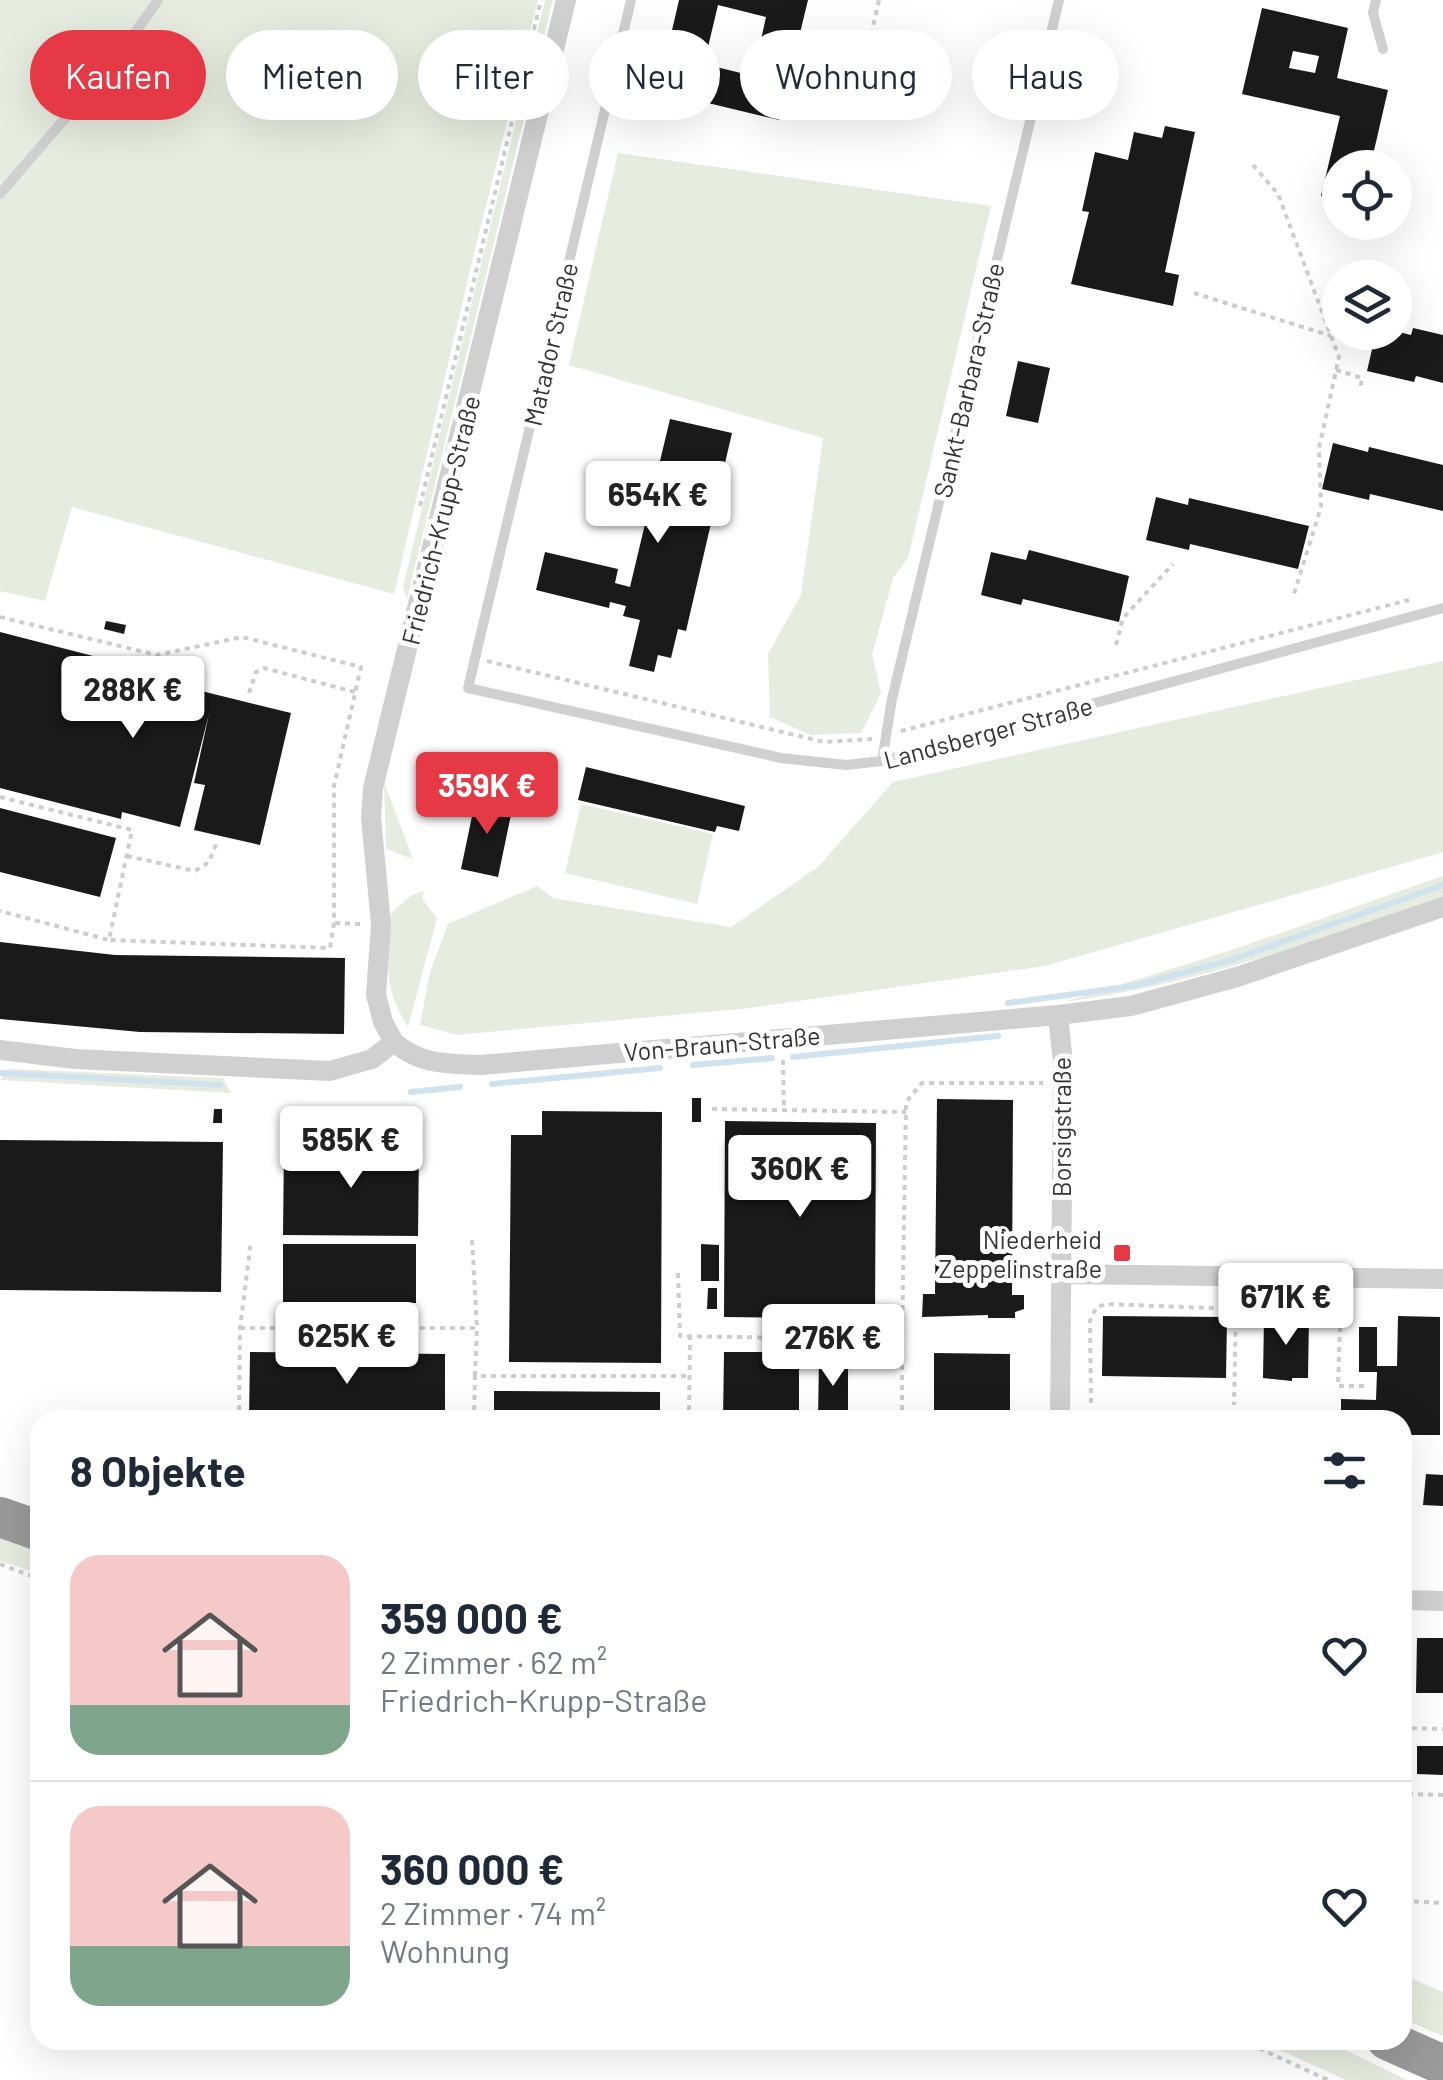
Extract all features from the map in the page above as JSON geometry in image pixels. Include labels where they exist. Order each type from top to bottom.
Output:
[{"type":"highway","points":[[0,1517],[30,1528]]},
{"type":"highway","points":[[1409,2050],[1442,2065]]},
{"type":"street","name":"Friedrich-Krupp-Straße","points":[[394,1042],[376,996],[380,924],[371,817],[374,788],[566,0]]},
{"type":"street","name":"Von-Braun-Straße","points":[[394,1042],[406,1053],[427,1062],[481,1065],[1132,1006],[1237,977],[1443,906]]},
{"type":"street","name":"Borsigstraße","points":[[1058,1015],[1063,1082],[1060,1410]]},
{"type":"street","points":[[0,1050],[74,1059],[330,1071],[372,1059],[394,1042]]},
{"type":"street","points":[[1061,1274],[1443,1279]]},
{"type":"street","points":[[1412,1600],[1443,1601]]},
{"type":"lane","points":[[0,194],[116,58],[158,0]]},
{"type":"lane","name":"Matador Straße","points":[[468,688],[630,0]]},
{"type":"lane","name":"Sankt-Barbara-Straße","points":[[882,761],[1059,0]]},
{"type":"lane","points":[[1376,0],[1373,13],[1382,49]]},
{"type":"lane","name":"Landsberger Straße","points":[[468,688],[782,758],[846,765],[882,761],[1443,608]]},
{"type":"path","points":[[417,516],[542,0]]},
{"type":"path","points":[[872,30],[879,0]]},
{"type":"path","points":[[1253,164],[1278,194],[1322,312]]},
{"type":"path","points":[[1194,292],[1322,333]]},
{"type":"path","points":[[1294,594],[1321,506],[1319,448],[1339,357],[1336,350]]},
{"type":"path","points":[[1336,370],[1362,378],[1360,390]]},
{"type":"path","points":[[1116,645],[1123,618],[1173,564]]},
{"type":"path","points":[[475,658],[824,742],[864,741],[1425,596]]},
{"type":"path","points":[[0,617],[157,655],[242,637],[360,667],[334,786],[334,923],[330,948],[109,940],[0,911]]},
{"type":"path","points":[[249,693],[256,672],[264,668],[355,692]]},
{"type":"path","points":[[0,798],[132,830],[109,940]]},
{"type":"path","points":[[127,856],[195,871],[209,862],[217,842]]},
{"type":"path","points":[[334,923],[380,924]]},
{"type":"path","points":[[782,1037],[784,1110]]},
{"type":"path","points":[[902,1410],[906,1102],[922,1084],[1063,1082]]},
{"type":"path","points":[[712,1109],[906,1112]]},
{"type":"path","points":[[472,1238],[477,1328],[474,1410]]},
{"type":"path","points":[[239,1410],[240,1328],[251,1241]]},
{"type":"path","points":[[678,1273],[680,1336],[902,1340]]},
{"type":"path","points":[[1341,1278],[1338,1386],[1369,1386]]},
{"type":"path","points":[[1091,1403],[1090,1321],[1096,1308],[1105,1304],[1236,1309],[1234,1405]]},
{"type":"path","points":[[240,1328],[477,1328]]},
{"type":"path","points":[[690,1336],[690,1410]]},
{"type":"path","points":[[475,1376],[690,1376]]},
{"type":"path","points":[[0,1564],[30,1575]]},
{"type":"path","points":[[1412,1728],[1443,1729]]},
{"type":"path","points":[[1412,1794],[1443,1795]]},
{"type":"path","points":[[1412,1902],[1443,1904]]},
{"type":"path","points":[[1263,2050],[1328,2080]]},
{"type":"shaded area","points":[[0,0],[153,0],[131,30],[30,30],[30,120],[59,120],[0,190]]},
{"type":"shaded area","points":[[161,0],[538,0],[530,30],[418,30],[418,120],[508,120],[394,594],[72,507],[45,601],[0,591],[0,199],[67,120],[206,120],[206,30],[137,30]]},
{"type":"shaded area","points":[[545,0],[553,0],[546,30],[538,30]]},
{"type":"shaded area","points":[[516,120],[524,120],[407,599],[403,587]]},
{"type":"shaded area","points":[[618,153],[991,206],[908,558],[893,578],[872,655],[881,693],[861,733],[811,735],[770,717],[768,654],[801,595],[823,438],[569,365]]},
{"type":"shaded area","points":[[1443,661],[1443,852],[1045,966],[750,1008],[457,1035],[420,1025],[430,972],[448,924],[537,886],[553,898],[731,927],[818,867],[893,782]]},
{"type":"shaded area","points":[[384,782],[413,859],[386,849]]},
{"type":"shaded area","points":[[581,804],[713,834],[697,904],[565,873]]},
{"type":"shaded area","points":[[1443,876],[1443,898],[1350,930],[1209,973],[1064,1002],[1229,951]]},
{"type":"shaded area","points":[[424,891],[422,899],[437,918],[408,1027],[390,985],[391,913],[412,895]]},
{"type":"shaded area","points":[[10,1069],[223,1078],[231,1093],[0,1080]]},
{"type":"shaded area","points":[[0,1537],[30,1548],[30,1571],[0,1561]]},
{"type":"shaded area","points":[[1412,1979],[1443,1992],[1443,2036],[1412,2023]]},
{"type":"shaded area","points":[[1279,2050],[1346,2050],[1407,2080],[1346,2080]]},
{"type":"building","points":[[679,0],[808,0],[801,30],[763,30],[766,17],[718,5],[712,30],[672,30]]},
{"type":"building","points":[[1262,8],[1348,28],[1337,78],[1388,90],[1374,150],[1332,150],[1340,116],[1242,94]],"holes":[[[1293,51],[1319,56],[1315,73],[1289,68]]]},
{"type":"building","points":[[720,68],[740,73],[740,111],[720,106]]},
{"type":"building","points":[[1165,126],[1195,132],[1165,272],[1179,275],[1173,306],[1071,284],[1089,212],[1082,211],[1095,152],[1128,160],[1134,132],[1162,138]]},
{"type":"building","points":[[1413,328],[1443,335],[1443,383],[1416,376],[1414,382],[1367,371],[1372,350],[1412,350]]},
{"type":"building","points":[[1018,361],[1050,368],[1038,423],[1006,416]]},
{"type":"building","points":[[670,419],[732,433],[686,631],[678,629],[671,658],[658,655],[654,672],[629,666],[640,620],[623,616],[626,606],[610,602],[609,608],[536,590],[545,552],[618,569],[615,583],[630,587]]},
{"type":"building","points":[[1333,443],[1368,452],[1369,447],[1443,465],[1443,511],[1370,494],[1369,500],[1322,489]]},
{"type":"building","points":[[1156,497],[1188,505],[1189,498],[1309,526],[1298,569],[1190,544],[1189,550],[1146,540]]},
{"type":"building","points":[[1029,550],[1129,576],[1119,622],[1023,599],[1021,605],[981,595],[991,552],[1026,560]]},
{"type":"building","points":[[106,621],[126,625],[124,634],[104,629]]},
{"type":"building","points":[[0,632],[159,673],[157,680],[291,713],[260,845],[194,830],[205,785],[194,783],[209,714],[180,827],[122,812],[121,819],[0,788]]},
{"type":"building","points":[[586,767],[745,806],[739,831],[717,826],[715,832],[578,800]]},
{"type":"building","points":[[476,797],[513,805],[498,877],[461,869]]},
{"type":"building","points":[[0,808],[116,838],[100,897],[0,872]]},
{"type":"building","points":[[0,942],[115,955],[345,958],[344,1034],[140,1032],[0,1019]]},
{"type":"building","points":[[692,1098],[701,1098],[701,1122],[692,1122]]},
{"type":"building","points":[[937,1099],[1013,1100],[1012,1295],[1024,1295],[1024,1309],[1015,1312],[1015,1318],[922,1317],[923,1294],[935,1294]]},
{"type":"building","points":[[214,1109],[222,1109],[222,1123],[213,1123]]},
{"type":"building","points":[[542,1111],[662,1112],[661,1363],[509,1362],[511,1135],[542,1135]]},
{"type":"building","points":[[725,1121],[876,1123],[875,1319],[724,1317]]},
{"type":"building","points":[[0,1140],[223,1142],[221,1292],[0,1290]]},
{"type":"building","points":[[284,1145],[419,1147],[418,1236],[283,1235]]},
{"type":"building","points":[[283,1244],[416,1244],[416,1303],[283,1302]]},
{"type":"building","points":[[701,1244],[719,1245],[719,1281],[701,1281]]},
{"type":"building","points":[[708,1288],[717,1288],[717,1309],[707,1309]]},
{"type":"building","points":[[1103,1316],[1227,1317],[1226,1378],[1102,1376]]},
{"type":"building","points":[[1398,1316],[1440,1317],[1440,1435],[1412,1435],[1412,1410],[1341,1410],[1341,1399],[1376,1400],[1377,1372],[1359,1372],[1359,1327],[1377,1327],[1377,1366],[1397,1366]]},
{"type":"building","points":[[1264,1317],[1309,1317],[1308,1378],[1263,1378]]},
{"type":"building","points":[[250,1352],[445,1354],[445,1410],[249,1410]]},
{"type":"building","points":[[724,1352],[799,1352],[799,1410],[723,1410]]},
{"type":"building","points":[[934,1353],[1010,1354],[1010,1410],[934,1410]]},
{"type":"building","points":[[819,1357],[848,1357],[848,1410],[818,1410]]},
{"type":"building","points":[[494,1391],[660,1392],[660,1410],[494,1410]]},
{"type":"building","points":[[1426,1474],[1443,1475],[1443,1506],[1423,1505]]},
{"type":"building","points":[[1417,1638],[1443,1638],[1443,1693],[1416,1693]]},
{"type":"building","points":[[1417,1746],[1443,1746],[1443,1775],[1417,1774]]},
{"type":"waterway","points":[[1008,1003],[1133,986],[1231,960],[1443,885]]},
{"type":"waterway","points":[[793,1057],[998,1036]]},
{"type":"waterway","points":[[693,1065],[772,1058]]},
{"type":"waterway","points":[[492,1084],[660,1068]]},
{"type":"waterway","points":[[0,1073],[220,1085]]},
{"type":"waterway","points":[[411,1092],[460,1087]]},
{"type":"place","name":"Niederheid Zeppelinstraße","points":[[1122,1253]]}]
